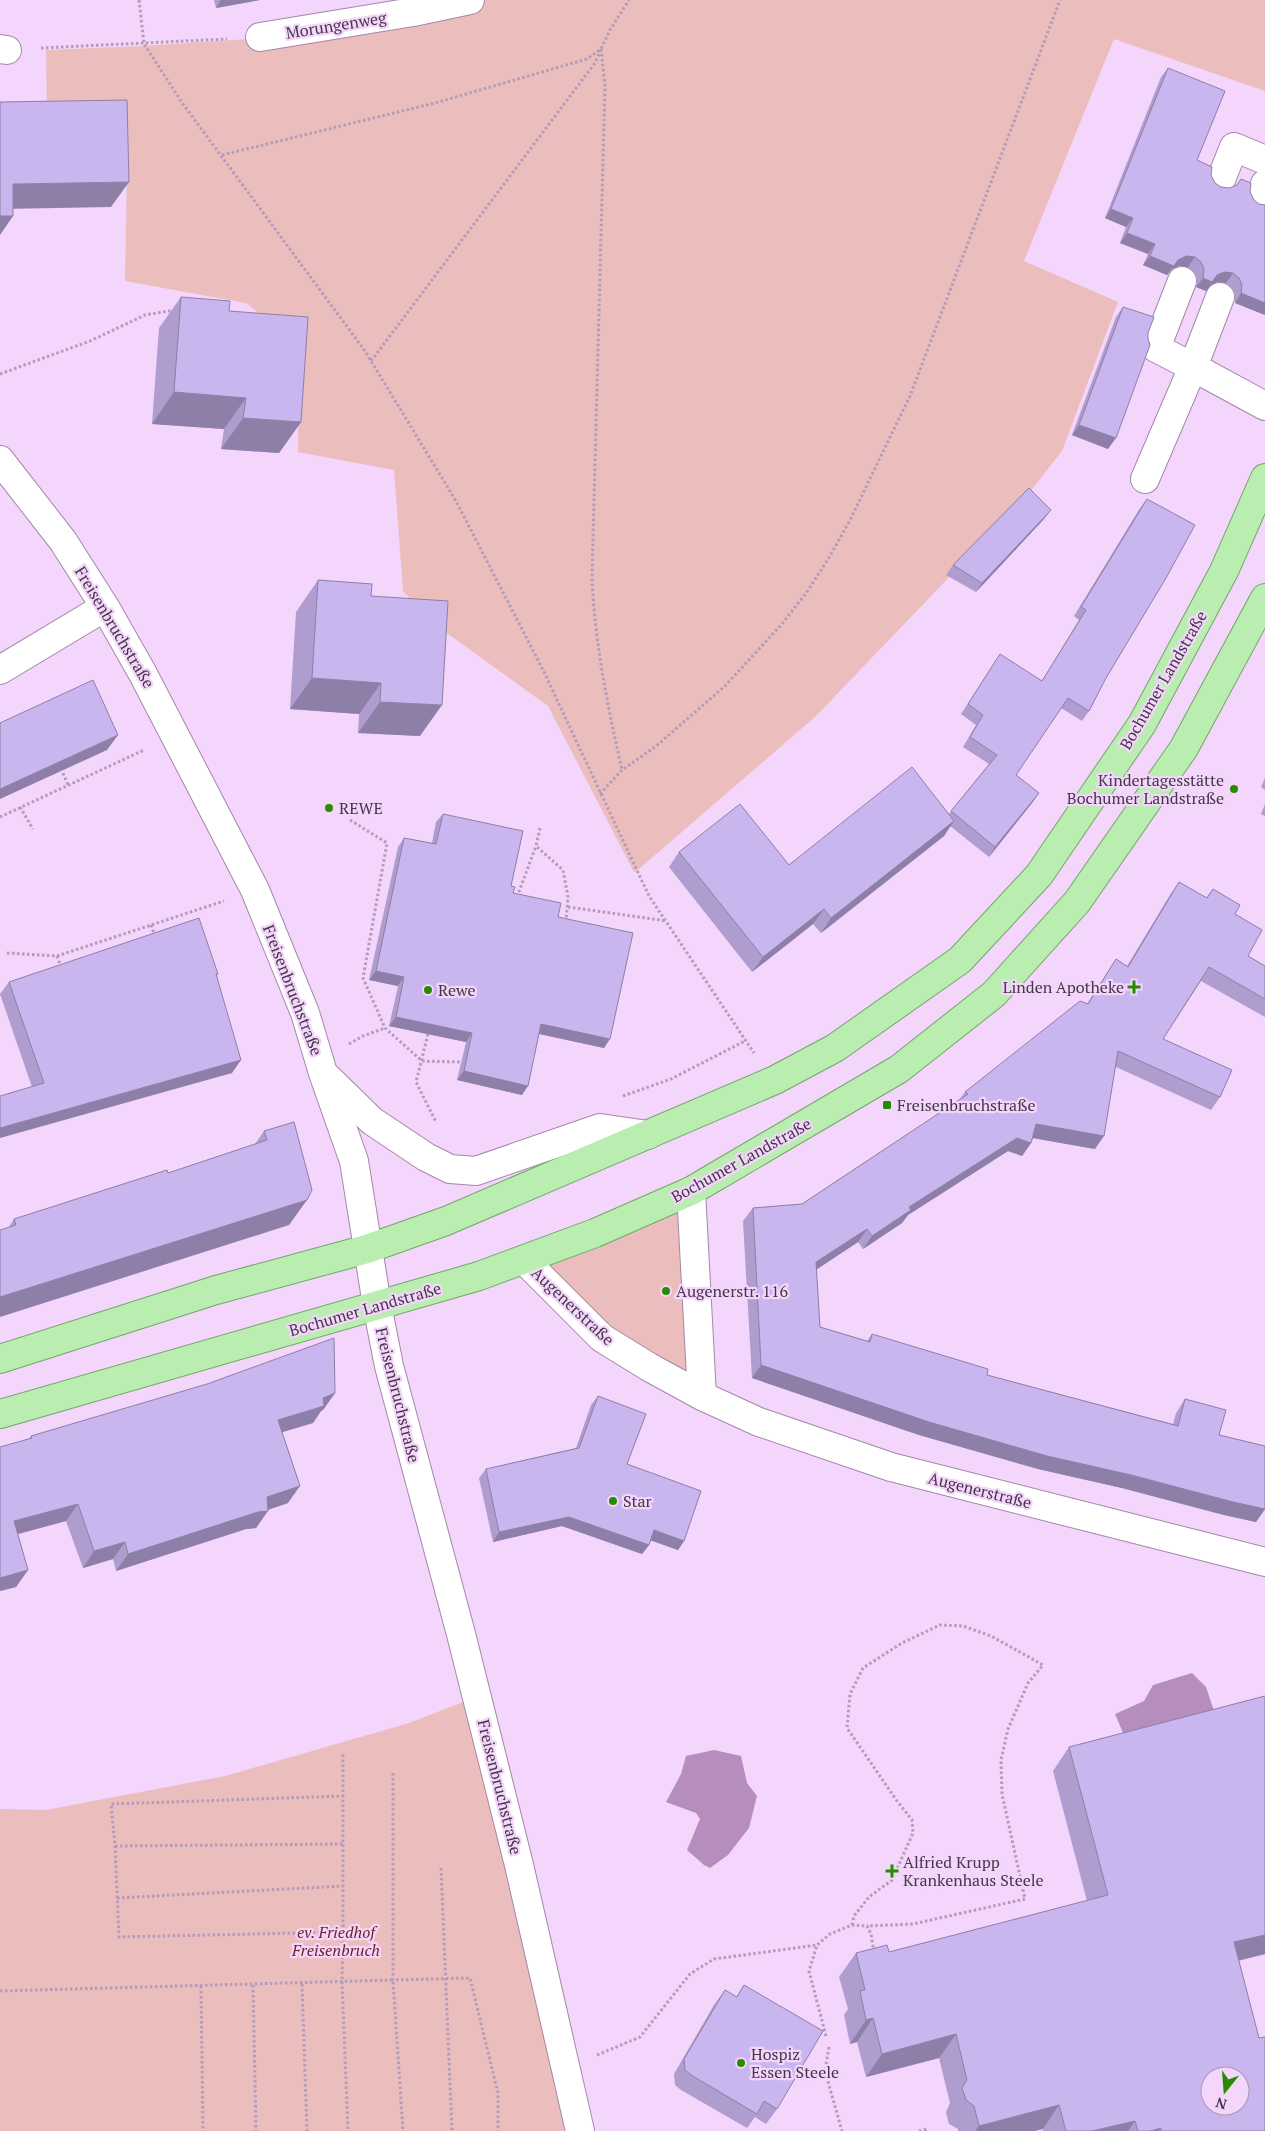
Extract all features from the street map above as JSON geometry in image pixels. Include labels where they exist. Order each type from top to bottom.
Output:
[{"type":"main road","name":"Bochumer Landstraße","points":[[0,1359],[216,1290],[368,1249],[446,1221],[775,1080],[835,1048],[960,960],[1038,875],[1142,724],[1224,572],[1265,478]]},
{"type":"main road","name":"Bochumer Landstraße","points":[[0,1414],[479,1276],[524,1260],[691,1191],[899,1069],[994,994],[1077,902],[1184,748],[1265,598]]},
{"type":"street","name":"Morungenweg","points":[[260,37],[413,12],[470,0]]},
{"type":"street","points":[[1220,182],[1234,147],[1265,160]]},
{"type":"street","points":[[1182,281],[1156,348],[1265,406]]},
{"type":"street","points":[[1145,479],[1220,297]]},
{"type":"street","name":"Freisenbruchstraße","points":[[0,460],[63,541],[105,607],[176,736],[255,890],[306,1013],[323,1073],[354,1162],[377,1305],[394,1383],[515,1846],[580,2131]]},
{"type":"street","points":[[0,670],[105,607]]},
{"type":"street","points":[[323,1073],[372,1121],[426,1157],[450,1168],[476,1171],[600,1128],[648,1135]]},
{"type":"street","points":[[691,1191],[702,1396]]},
{"type":"street","name":"Augenerstraße","points":[[524,1260],[602,1338],[649,1367],[702,1396],[759,1422],[891,1467],[1265,1562]]},
{"type":"path","points":[[139,0],[144,44],[183,104],[371,361],[456,501],[544,672],[649,896],[745,1041]]},
{"type":"path","points":[[371,361],[596,64],[610,30],[629,0]]},
{"type":"path","points":[[600,794],[622,770],[656,747],[725,686],[781,625],[807,592],[834,549],[910,396],[1060,0]]},
{"type":"path","points":[[4,49],[144,44],[260,37]]},
{"type":"path","points":[[222,155],[435,103],[586,59],[602,49]]},
{"type":"path","points":[[602,49],[606,86],[592,577],[599,660],[622,770]]},
{"type":"path","points":[[0,374],[90,341],[145,315],[176,310]]},
{"type":"path","points":[[0,817],[176,736]]},
{"type":"path","points":[[62,773],[68,785]]},
{"type":"path","points":[[20,807],[33,829]]},
{"type":"path","points":[[350,820],[387,843],[363,978],[385,1028],[422,1061],[461,1062]]},
{"type":"path","points":[[514,903],[536,846],[540,828]]},
{"type":"path","points":[[536,846],[563,870],[568,907],[565,924]]},
{"type":"path","points":[[7,954],[57,956],[255,890]]},
{"type":"path","points":[[568,907],[667,922]]},
{"type":"path","points":[[151,925],[156,940]]},
{"type":"path","points":[[57,956],[62,971]]},
{"type":"path","points":[[363,1036],[385,1028]]},
{"type":"path","points":[[428,1034],[416,1082],[437,1124]]},
{"type":"path","points":[[565,2064],[608,2052],[640,2037],[690,1974],[714,1959],[817,1945],[830,1934],[852,1924],[867,1926],[913,1924],[1025,1899],[1002,1794],[1001,1760],[1008,1729],[1024,1692],[1028,1683],[1043,1665],[991,1636],[963,1626],[940,1625],[902,1643],[863,1668],[850,1694],[847,1728],[897,1802],[912,1820],[913,1833],[892,1880],[869,1897],[854,1916],[852,1924]]},
{"type":"path","points":[[344,1752],[344,1932],[342,1982],[348,2131]]},
{"type":"path","points":[[393,1773],[393,1980],[403,2131]]},
{"type":"path","points":[[344,1796],[111,1804],[116,1846],[119,1936],[344,1932]]},
{"type":"path","points":[[116,1846],[343,1844]]},
{"type":"path","points":[[441,1868],[452,2131]]},
{"type":"path","points":[[117,1898],[343,1886]]},
{"type":"path","points":[[867,1926],[871,1934],[874,1953]]},
{"type":"path","points":[[817,1945],[809,1971],[826,2036]]},
{"type":"path","points":[[0,1991],[470,1978],[498,2093],[498,2131]]},
{"type":"path","points":[[302,1984],[307,2131]]},
{"type":"path","points":[[253,1985],[256,2131]]},
{"type":"path","points":[[201,1986],[203,2131]]},
{"type":"path","points":[[829,2047],[825,2071],[842,2131]]},
{"type":"path","points":[[919,2131],[927,2129],[927,2131]]},
{"type":"green space","points":[[476,0],[1265,0],[1265,91],[1114,39],[1024,261],[1118,302],[1062,451],[1025,498],[816,716],[634,872],[548,706],[433,623],[403,591],[394,470],[298,452],[299,344],[246,303],[125,281],[128,119],[47,115],[46,50],[262,38]]},
{"type":"green space","points":[[690,1193],[699,1393],[651,1366],[528,1261]]},
{"type":"green space","name":"ev. Friedhof Freisenbruch","points":[[476,1697],[579,2131],[0,2131],[0,1809],[46,1810],[225,1776],[409,1723]]},
{"type":"shaded area","points":[[1192,1673],[1206,1687],[1214,1711],[1124,1735],[1115,1714],[1144,1701],[1153,1685]]},
{"type":"shaded area","points":[[714,1750],[741,1756],[747,1783],[757,1796],[749,1828],[728,1855],[710,1868],[687,1850],[700,1819],[696,1813],[666,1802],[681,1774],[686,1756]]},
{"type":"building","points":[[1168,68],[1225,91],[1197,160],[1212,167],[1211,175],[1215,183],[1221,187],[1229,188],[1237,185],[1241,179],[1251,183],[1250,192],[1254,200],[1259,204],[1265,205],[1265,303],[1241,293],[1242,285],[1239,278],[1233,273],[1224,272],[1217,275],[1212,282],[1203,278],[1204,269],[1201,262],[1195,257],[1186,256],[1178,260],[1174,266],[1150,256],[1155,244],[1127,233],[1133,218],[1111,209]]},
{"type":"building","points":[[127,100],[129,182],[13,184],[13,216],[0,216],[0,102]]},
{"type":"building","points":[[181,297],[230,301],[229,311],[308,317],[301,422],[243,418],[246,398],[174,392]]},
{"type":"building","points":[[1123,307],[1154,317],[1148,333],[1150,345],[1116,438],[1079,425]]},
{"type":"building","points":[[1029,488],[1051,510],[982,583],[953,565]]},
{"type":"building","points":[[1147,499],[1195,525],[1166,578],[1106,678],[1089,711],[1068,698],[1016,775],[1039,793],[995,847],[951,811],[997,755],[970,737],[983,715],[968,704],[1000,654],[1042,681],[1086,610],[1081,607]]},
{"type":"building","points":[[318,580],[372,584],[371,596],[448,601],[442,705],[380,702],[381,683],[312,678]]},
{"type":"building","points":[[93,680],[118,735],[0,789],[0,723]]},
{"type":"building","points":[[912,767],[954,821],[831,918],[824,909],[763,957],[679,852],[740,804],[789,865]]},
{"type":"building","points":[[443,814],[523,831],[511,886],[515,887],[513,893],[561,903],[558,917],[633,933],[610,1039],[541,1024],[528,1086],[464,1071],[472,1033],[396,1017],[404,977],[376,971],[404,838],[436,844]]},
{"type":"building","points":[[1179,882],[1207,898],[1213,889],[1240,905],[1235,914],[1262,930],[1248,956],[1265,966],[1265,999],[1209,967],[1163,1039],[1232,1070],[1220,1097],[1118,1051],[1104,1136],[1036,1124],[1031,1143],[1017,1138],[909,1207],[911,1210],[872,1236],[867,1229],[816,1262],[820,1327],[870,1342],[872,1334],[988,1369],[987,1375],[1178,1426],[1185,1399],[1226,1410],[1219,1435],[1265,1446],[1265,1509],[1047,1456],[929,1422],[761,1365],[753,1208],[802,1204],[968,1094],[965,1092],[1080,1001],[1088,1004],[1116,959],[1128,967]]},
{"type":"building","points":[[199,918],[218,974],[216,974],[241,1060],[0,1128],[0,1096],[44,1083],[9,982]]},
{"type":"building","points":[[294,1122],[312,1190],[307,1200],[0,1297],[0,1230],[16,1225],[14,1219],[167,1170],[168,1173],[267,1140],[264,1131]]},
{"type":"building","points":[[334,1338],[335,1393],[323,1398],[324,1406],[278,1420],[300,1486],[267,1497],[268,1511],[258,1512],[128,1554],[125,1542],[94,1551],[78,1504],[14,1521],[28,1570],[0,1578],[0,1447],[207,1384]]},
{"type":"building","points":[[598,1396],[646,1414],[627,1464],[701,1491],[684,1541],[654,1530],[649,1545],[569,1517],[499,1532],[486,1469],[579,1448]]},
{"type":"building","points":[[1265,1696],[1265,1935],[1234,1942],[1259,2038],[1265,2037],[1265,2131],[1161,2131],[1161,2128],[1150,2131],[1138,2131],[1135,2121],[1092,2131],[1066,2131],[1059,2105],[979,2126],[974,2106],[966,2100],[962,2088],[967,2080],[956,2034],[882,2054],[873,2018],[866,2020],[860,1991],[865,1990],[856,1953],[887,1945],[889,1952],[1108,1895],[1069,1747]]},
{"type":"building","name":"Hospiz Essen Steele","points":[[744,1985],[823,2031],[777,2109],[764,2101],[757,2114],[685,2070],[684,2059],[725,1990],[737,1997]]},
{"type":"place","name":"Kindertagesstätte Bochumer Landstraße","points":[[1234,789]]},
{"type":"place","name":"REWE","points":[[329,808]]},
{"type":"place","name":"Linden Apotheke","points":[[1134,987]]},
{"type":"place","name":"Rewe","points":[[428,990]]},
{"type":"place","name":"Freisenbruchstraße","points":[[887,1105]]},
{"type":"place","name":"Augenerstr. 116","points":[[666,1291]]},
{"type":"place","name":"Star","points":[[613,1501]]},
{"type":"place","name":"Alfried Krupp Krankenhaus Steele","points":[[892,1871]]},
{"type":"place","name":"Hospiz Essen Steele","points":[[741,2063]]}]
